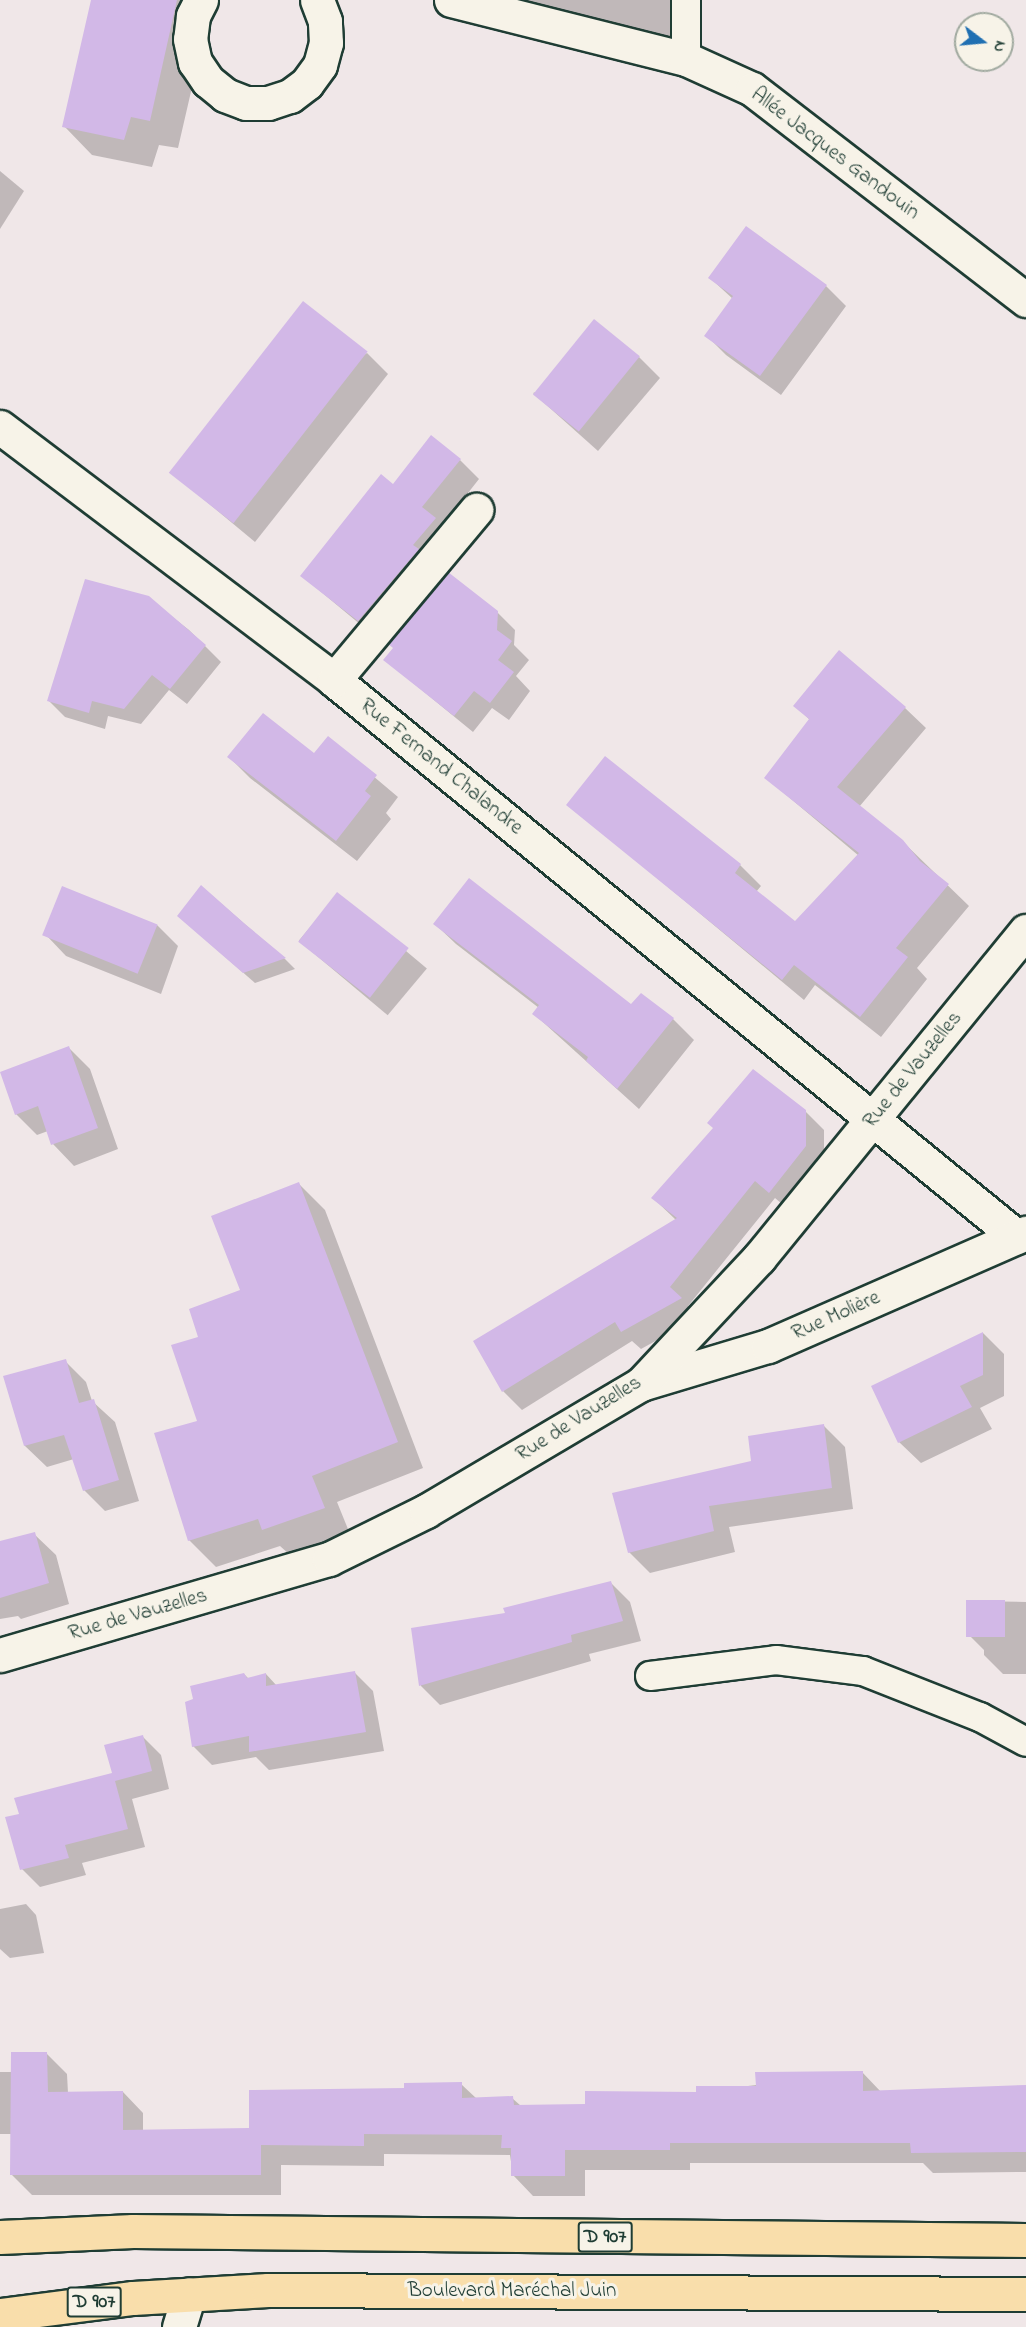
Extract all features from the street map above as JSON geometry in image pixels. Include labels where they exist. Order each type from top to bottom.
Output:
[{"type":"main road","name":"D 907","points":[[0,2237],[133,2231],[1026,2240]]},
{"type":"main road","name":"Boulevard Maréchal Juin","points":[[0,2315],[189,2294],[291,2290],[1026,2294]]},
{"type":"street","points":[[201,0],[193,16],[190,39],[195,62],[208,81],[225,95],[246,103],[268,103],[290,96],[307,83],[320,65],[326,44],[325,21],[318,0]]},
{"type":"street","name":"Allée Jacques Gandouin","points":[[451,0],[686,59],[752,88],[1026,300]]},
{"type":"street","name":"Rue Fernand Chalandre","points":[[0,427],[334,680],[872,1120],[1022,1235]]},
{"type":"street","points":[[334,680],[476,510]]},
{"type":"street","name":"Rue de Vauzelles","points":[[0,1655],[329,1558],[426,1511],[641,1384],[759,1258],[1026,931]]},
{"type":"street","name":"Rue Molière","points":[[641,1384],[768,1346],[1022,1235]]},
{"type":"street","points":[[179,2327],[189,2294]]},
{"type":"lane","points":[[686,0],[686,59]]},
{"type":"lane","points":[[650,1676],[776,1660],[863,1671],[980,1717],[1026,1742]]},
{"type":"building","points":[[91,0],[177,0],[150,121],[131,117],[124,140],[62,127]]},
{"type":"building","points":[[746,226],[827,285],[760,376],[704,336],[733,296],[708,278]]},
{"type":"building","points":[[303,301],[368,351],[233,523],[169,473]]},
{"type":"building","points":[[594,319],[640,356],[579,432],[533,394]]},
{"type":"building","points":[[431,435],[461,459],[422,507],[436,518],[413,545],[419,549],[358,621],[300,576],[381,474],[393,484]]},
{"type":"building","points":[[448,572],[498,611],[497,630],[512,641],[498,660],[514,672],[490,703],[474,691],[454,716],[383,660],[393,648],[388,644]]},
{"type":"building","points":[[85,579],[149,596],[206,645],[170,689],[152,675],[124,709],[92,701],[89,713],[47,701]]},
{"type":"building","points":[[839,650],[906,707],[837,787],[903,840],[920,861],[949,884],[896,948],[908,957],[860,1017],[794,965],[782,980],[566,805],[605,756],[741,864],[735,873],[795,921],[859,853],[764,778],[809,719],[793,706]]},
{"type":"building","points":[[263,713],[314,753],[328,736],[377,775],[365,791],[371,796],[336,841],[227,757]]},
{"type":"building","points":[[469,878],[631,1004],[641,993],[674,1018],[617,1089],[586,1061],[588,1057],[532,1014],[539,1005],[433,924]]},
{"type":"building","points":[[201,885],[286,958],[243,973],[177,916]]},
{"type":"building","points":[[62,886],[157,925],[138,974],[42,935]]},
{"type":"building","points":[[337,892],[409,948],[370,998],[298,942]]},
{"type":"building","points":[[69,1046],[98,1128],[51,1145],[38,1106],[15,1115],[0,1072]]},
{"type":"building","points":[[753,1069],[806,1110],[806,1146],[769,1193],[755,1181],[670,1287],[682,1298],[621,1332],[615,1322],[502,1392],[473,1341],[677,1218],[651,1198],[713,1128],[707,1123]]},
{"type":"building","points":[[299,1182],[398,1442],[312,1476],[325,1508],[262,1530],[258,1519],[188,1541],[154,1433],[197,1421],[171,1345],[198,1337],[189,1309],[240,1290],[211,1216]]},
{"type":"building","points":[[983,1332],[983,1375],[960,1386],[972,1407],[898,1443],[871,1386]]},
{"type":"building","points":[[66,1359],[79,1403],[94,1399],[119,1480],[83,1491],[64,1435],[24,1446],[3,1376]]},
{"type":"building","points":[[824,1424],[832,1488],[709,1506],[714,1531],[628,1553],[612,1493],[751,1461],[748,1436]]},
{"type":"building","points":[[35,1532],[49,1583],[0,1598],[0,1541]]},
{"type":"building","points":[[611,1581],[623,1621],[571,1635],[572,1642],[419,1686],[411,1628],[505,1613],[503,1608]]},
{"type":"building","points":[[966,1600],[1005,1600],[1005,1637],[966,1637]]},
{"type":"building","points":[[355,1671],[366,1732],[249,1752],[249,1736],[192,1747],[185,1702],[193,1699],[190,1686],[244,1673],[247,1678],[266,1673],[266,1686]]},
{"type":"building","points":[[143,1735],[152,1771],[115,1781],[128,1829],[65,1845],[69,1858],[20,1870],[5,1817],[19,1814],[14,1798],[112,1773],[104,1745]]},
{"type":"building","points":[[11,2052],[47,2052],[48,2092],[123,2091],[123,2130],[249,2128],[249,2090],[404,2088],[404,2083],[462,2082],[462,2098],[513,2096],[514,2105],[585,2104],[585,2091],[696,2092],[696,2086],[756,2086],[755,2072],[863,2071],[863,2091],[1026,2085],[1026,2152],[911,2153],[910,2143],[670,2143],[670,2150],[565,2150],[565,2176],[511,2176],[511,2148],[501,2148],[502,2135],[364,2134],[364,2146],[261,2145],[261,2175],[10,2175]]}]
